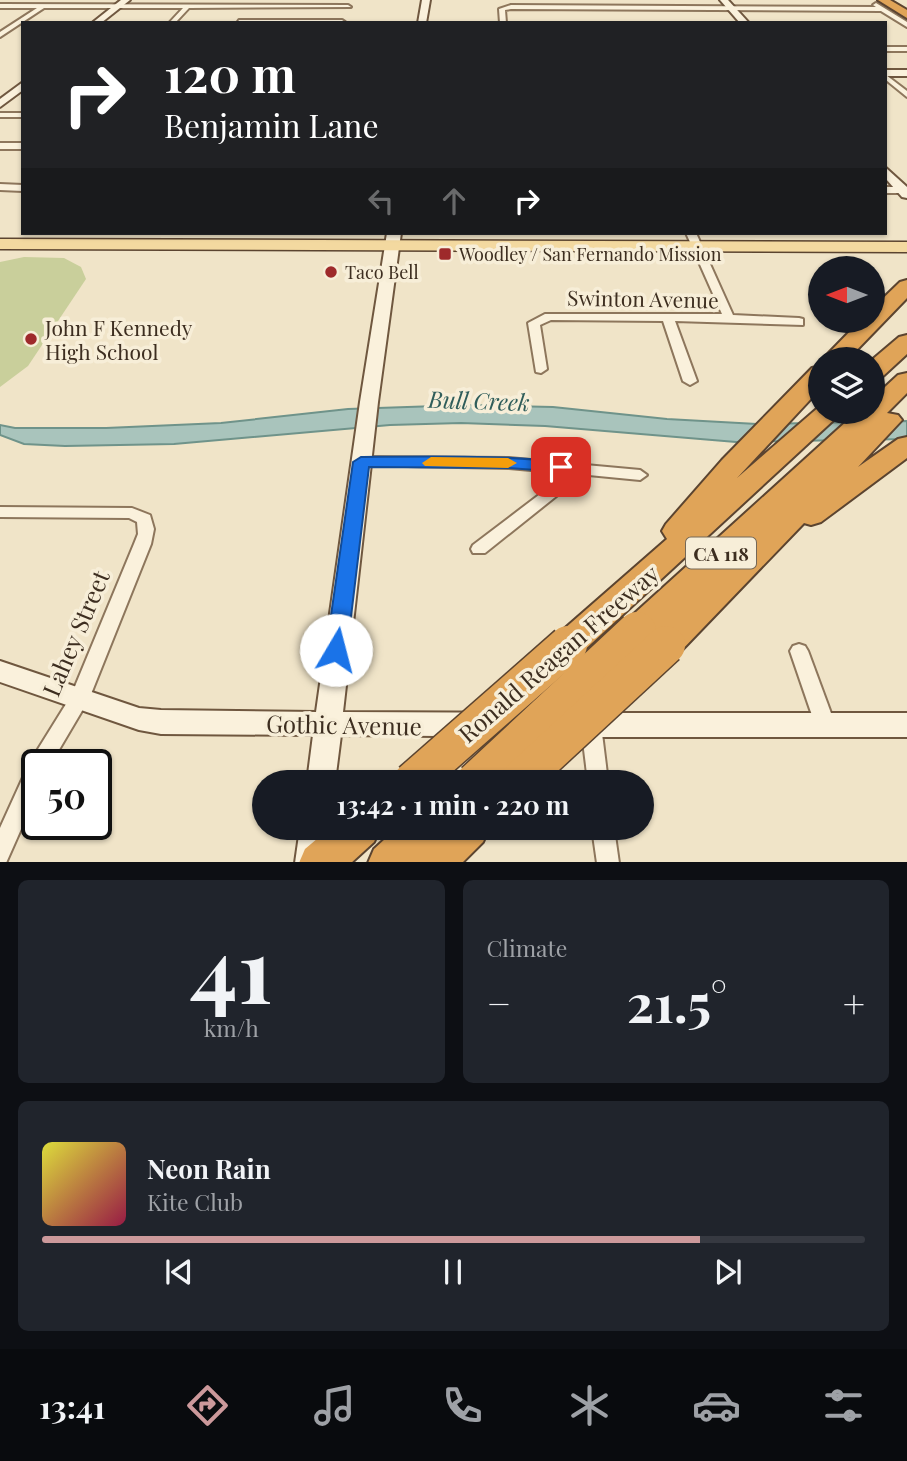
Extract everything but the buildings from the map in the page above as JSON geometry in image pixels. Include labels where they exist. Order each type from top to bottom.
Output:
[{"type":"highway","points":[[898,0],[907,6]]},
{"type":"highway","points":[[883,5],[907,15]]},
{"type":"highway","points":[[847,347],[907,286]]},
{"type":"highway","points":[[885,361],[907,342]]},
{"type":"highway","points":[[616,601],[732,466],[808,386]]},
{"type":"highway","name":"CA 118","points":[[529,770],[652,638],[902,392]]},
{"type":"highway","name":"Ronald Reagan Freeway","points":[[426,770],[767,470],[815,424]]},
{"type":"highway","points":[[758,552],[861,481],[907,444]]},
{"type":"highway","name":"CA 118","points":[[490,770],[758,552],[818,476]]},
{"type":"highway","points":[[321,862],[346,840]]},
{"type":"highway","points":[[390,862],[414,840]]},
{"type":"highway","points":[[433,862],[456,840]]},
{"type":"main road","points":[[0,244],[394,239],[694,240],[907,247]]},
{"type":"street","points":[[98,21],[126,0]]},
{"type":"street","points":[[422,21],[426,0]]},
{"type":"street","points":[[724,0],[743,21]]},
{"type":"street","points":[[863,0],[883,5],[907,25]]},
{"type":"street","points":[[0,6],[348,4],[343,21]]},
{"type":"street","points":[[503,21],[502,10],[505,8],[658,10],[883,5]]},
{"type":"street","points":[[0,35],[43,6]]},
{"type":"street","points":[[174,21],[187,7]]},
{"type":"street","points":[[887,49],[907,49]]},
{"type":"street","points":[[887,75],[907,73]]},
{"type":"street","points":[[887,76],[907,95]]},
{"type":"street","points":[[0,88],[21,87]]},
{"type":"street","points":[[0,104],[21,87]]},
{"type":"street","points":[[0,115],[21,115]]},
{"type":"street","points":[[0,146],[21,146]]},
{"type":"street","points":[[887,173],[906,192]]},
{"type":"street","points":[[0,187],[21,188]]},
{"type":"street","points":[[887,190],[906,192]]},
{"type":"street","points":[[322,770],[367,417],[394,239]]},
{"type":"street","points":[[694,240],[729,318]]},
{"type":"street","name":"Swinton Avenue","points":[[541,369],[538,341],[533,328],[534,323],[541,318],[560,315],[799,322]]},
{"type":"street","points":[[668,318],[690,381]]},
{"type":"street","points":[[361,462],[509,463],[640,475]]},
{"type":"street","points":[[479,550],[559,487],[561,467]]},
{"type":"street","name":"Lahey Street","points":[[0,512],[123,513],[144,519],[147,532],[79,699],[48,749]]},
{"type":"street","points":[[799,651],[825,724]]},
{"type":"street","name":"Gothic Avenue","points":[[0,671],[139,719],[161,722],[327,725],[907,725]]},
{"type":"street","points":[[592,726],[597,770]]},
{"type":"street","name":"Lahey Street","points":[[0,854],[21,805]]},
{"type":"street","points":[[310,862],[313,840]]},
{"type":"street","points":[[605,840],[608,862]]},
{"type":"green space","name":"John F Kennedy High School","points":[[24,257],[64,258],[81,267],[86,279],[28,366],[0,387],[0,262]]},
{"type":"water","points":[[467,405],[553,407],[667,419],[757,424],[885,424],[885,421],[907,421],[907,439],[736,442],[545,426],[461,423],[390,425],[174,444],[24,444],[0,435],[0,425],[15,428],[106,428],[221,423],[348,409]]},
{"type":"slow traffic","points":[[431,463],[508,463]]},
{"type":"place","name":"Woodley / San Fernando Mission","points":[[445,254]]},
{"type":"place","name":"Taco Bell","points":[[331,272]]},
{"type":"place","name":"John F Kennedy High School","points":[[31,339]]},
{"type":"route","points":[[336,650],[361,462],[509,463],[561,467]]},
{"type":"water label","name":"Bull Creek","points":[[479,400]]}]
